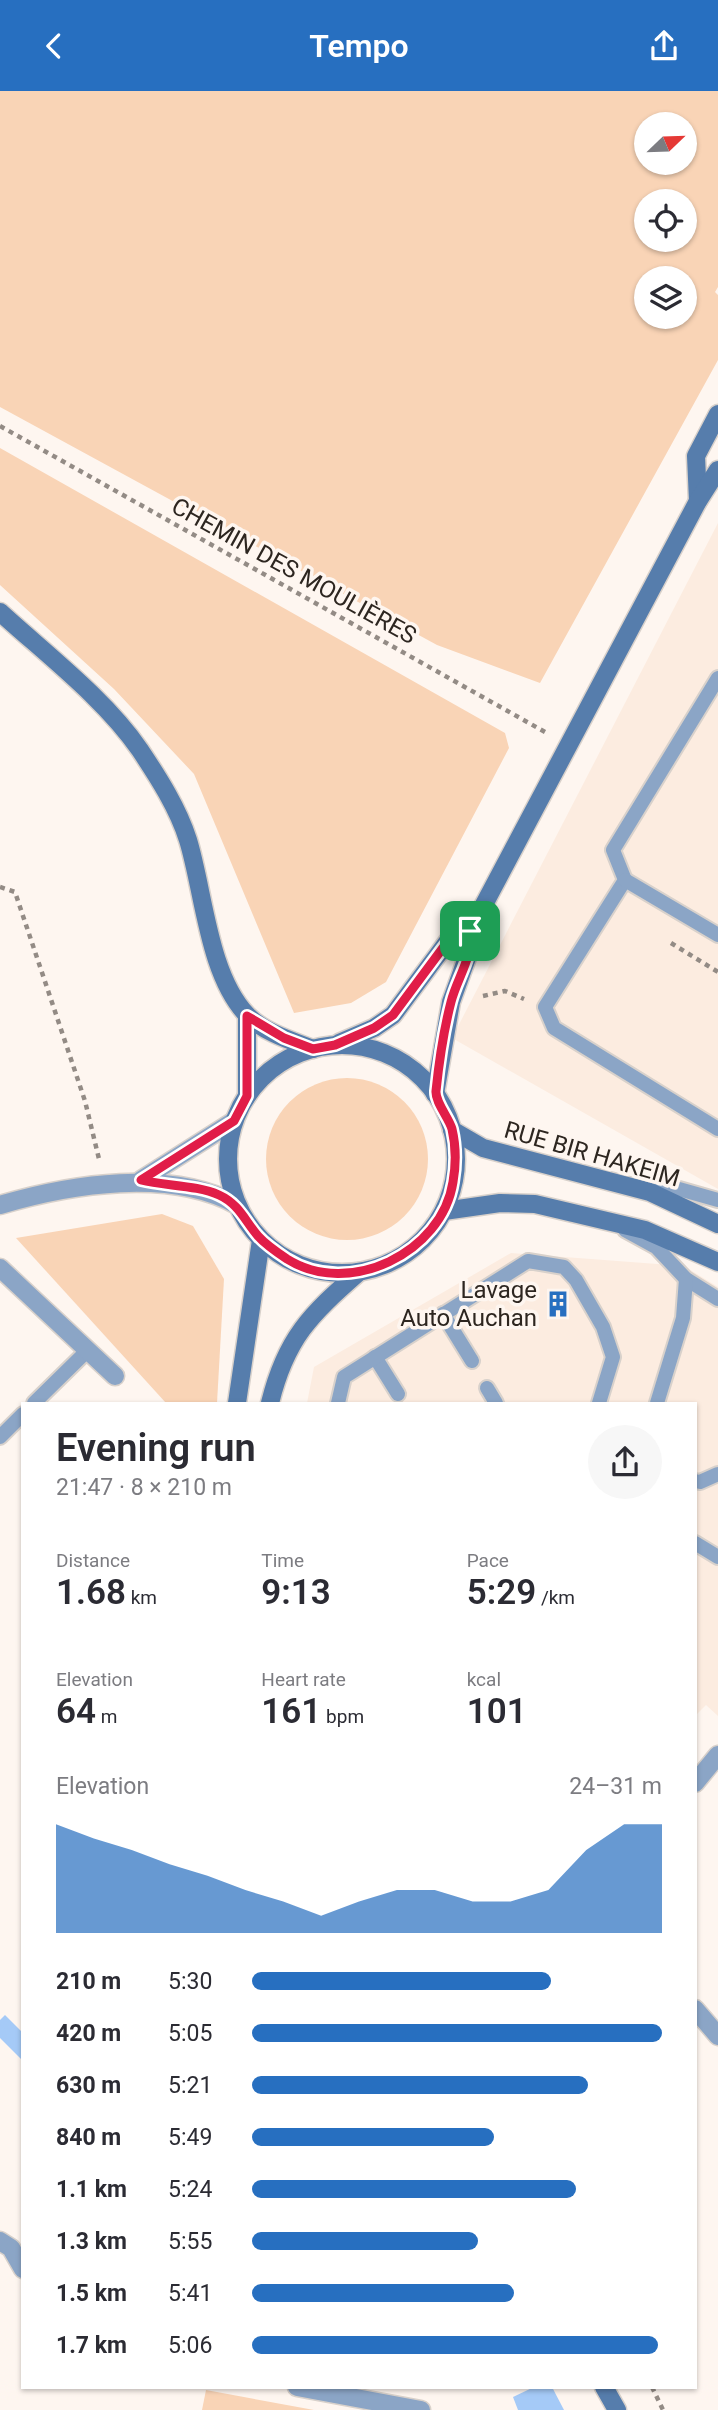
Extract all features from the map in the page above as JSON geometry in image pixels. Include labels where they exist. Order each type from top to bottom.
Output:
[{"type":"main road","points":[[698,501],[696,456],[718,414]]},
{"type":"main road","points":[[435,1094],[451,1002],[472,944],[470,931],[698,501],[717,472]]},
{"type":"main road","points":[[0,612],[114,718],[146,760],[172,804],[187,838],[219,959],[229,986],[247,1016],[284,1038],[313,1049]]},
{"type":"main road","points":[[335,1045],[363,1047],[391,1056],[416,1072],[435,1094],[452,1130],[454,1171],[444,1211],[422,1240],[394,1261],[359,1272],[324,1272],[290,1261],[261,1240],[237,1205],[229,1177],[228,1149],[234,1121],[247,1096],[265,1075],[288,1059],[313,1049],[335,1045],[374,1028],[393,1015],[451,937],[470,931]]},
{"type":"main road","points":[[247,1016],[247,1096]]},
{"type":"main road","name":"RUE BIR HAKEIM","points":[[452,1130],[483,1147],[649,1192],[718,1224]]},
{"type":"main road","points":[[444,1211],[500,1203],[535,1204],[645,1230],[718,1262]]},
{"type":"main road","points":[[237,1402],[261,1240]]},
{"type":"main road","points":[[270,1402],[280,1368],[295,1338],[313,1312],[359,1272]]},
{"type":"main road","points":[[605,2389],[617,2410]]},
{"type":"street","points":[[141,1180],[234,1121]]},
{"type":"street","points":[[0,1205],[29,1197],[141,1180],[217,1193],[237,1205]]},
{"type":"street","points":[[0,1268],[115,1376]]},
{"type":"street","points":[[697,1781],[718,1755]]},
{"type":"street","points":[[697,2011],[718,2036]]},
{"type":"street","points":[[0,2241],[11,2248],[21,2266]]},
{"type":"street","points":[[308,2389],[421,2410]]},
{"type":"lane","points":[[696,456],[718,440]]},
{"type":"lane","points":[[718,678],[614,850],[625,880],[718,935]]},
{"type":"lane","points":[[625,880],[545,1007],[554,1028],[718,1129]]},
{"type":"lane","points":[[649,1192],[679,1189],[718,1200]]},
{"type":"lane","points":[[608,1221],[656,1247],[685,1279],[718,1299]]},
{"type":"lane","points":[[338,1402],[344,1377],[528,1261],[564,1267],[576,1280],[611,1345],[613,1357],[599,1402]]},
{"type":"lane","points":[[657,1402],[683,1318],[685,1279]]},
{"type":"lane","points":[[443,1314],[472,1361]]},
{"type":"lane","points":[[35,1402],[87,1351]]},
{"type":"lane","points":[[375,1357],[398,1394]]},
{"type":"lane","points":[[487,1388],[495,1402]]},
{"type":"lane","points":[[0,1437],[21,1416]]},
{"type":"lane","points":[[697,1481],[718,1474]]},
{"type":"lane","points":[[697,1544],[718,1557]]},
{"type":"path","name":"CHEMIN DES MOULIÈRES","points":[[0,426],[570,745]]},
{"type":"path","points":[[0,887],[15,892],[85,1101],[103,1186]]},
{"type":"path","points":[[671,943],[718,972]]},
{"type":"path","points":[[485,995],[505,991]]},
{"type":"path","points":[[653,2389],[663,2410]]},
{"type":"shaded area","points":[[0,91],[718,91],[718,287],[715,292],[718,295],[718,360],[540,683],[437,645],[0,407]]},
{"type":"shaded area","points":[[0,448],[505,733],[509,748],[386,982],[351,1003],[294,1013],[194,774],[114,689],[0,585]]},
{"type":"shaded area","points":[[718,523],[718,1189],[452,1038]]},
{"type":"shaded area","points":[[347,1078],[378,1084],[405,1101],[422,1128],[428,1159],[422,1190],[405,1217],[378,1234],[347,1240],[316,1234],[289,1217],[272,1190],[266,1159],[272,1128],[289,1101],[316,1084]]},
{"type":"shaded area","points":[[162,1214],[193,1226],[224,1279],[217,1402],[165,1402],[16,1238]]},
{"type":"shaded area","points":[[511,1253],[684,1266],[718,1287],[718,1716],[706,1705],[697,1714],[697,1402],[307,1402],[314,1367]]},
{"type":"shaded area","points":[[206,2390],[314,2410],[202,2410]]},
{"type":"water","points":[[5,2015],[21,2031],[21,2059],[0,2038],[0,2020]]},
{"type":"water","points":[[530,2389],[553,2389],[564,2410],[518,2410],[513,2397]]},
{"type":"place","name":"Lavage Auto Auchan","points":[[558,1304]]},
{"type":"route","points":[[470,931],[472,944],[451,1002],[435,1094],[452,1130],[456,1157],[453,1185],[444,1211],[422,1240],[394,1261],[359,1272],[324,1272],[290,1261],[261,1240],[237,1205],[217,1193],[168,1187],[141,1180],[234,1121],[247,1096],[247,1016],[284,1038],[313,1049],[335,1045],[374,1028],[393,1015],[451,937],[470,931]]}]
